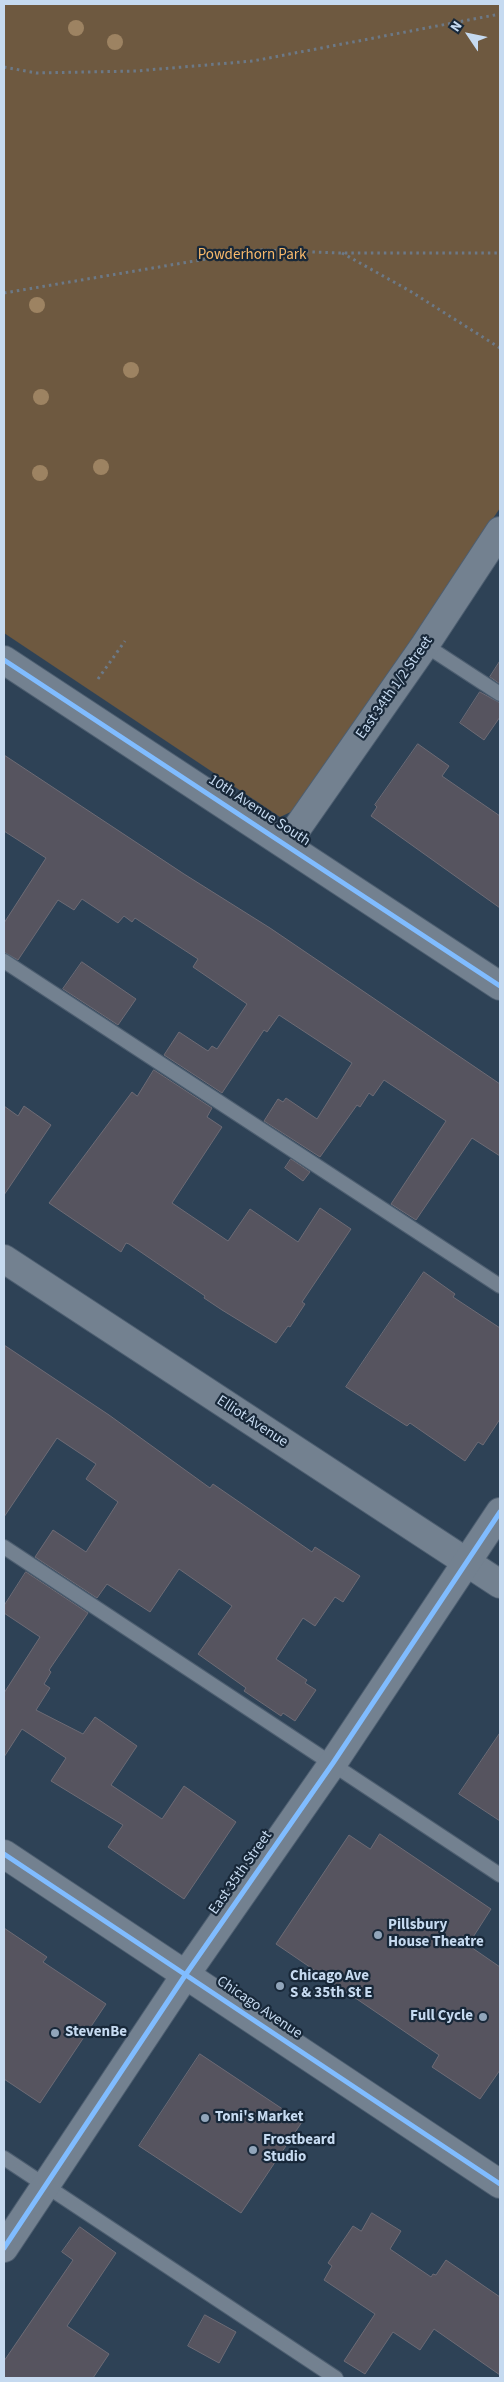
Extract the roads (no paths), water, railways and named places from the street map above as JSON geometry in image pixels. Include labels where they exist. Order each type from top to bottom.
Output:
[{"type":"street","name":"East 34th 1/2 Street","points":[[286,844],[425,646],[500,531]]},
{"type":"street","name":"10th Avenue South","points":[[4,660],[500,986]]},
{"type":"street","name":"Elliot Avenue","points":[[4,1259],[500,1584]]},
{"type":"street","name":"East 35th Street","points":[[4,2248],[186,1974],[333,1763],[500,1512]]},
{"type":"street","name":"Chicago Avenue","points":[[4,1854],[500,2183]]},
{"type":"lane","points":[[425,646],[500,694]]},
{"type":"lane","points":[[4,961],[500,1286]]},
{"type":"lane","points":[[4,1547],[500,1875]]},
{"type":"lane","points":[[4,2158],[336,2378]]},
{"type":"place","name":"Pillsbury House Theatre","points":[[378,1935]]},
{"type":"place","name":"Chicago Ave S & 35th St E","points":[[280,1986]]},
{"type":"place","name":"Full Cycle","points":[[483,2017]]},
{"type":"place","name":"StevenBe","points":[[55,2033]]},
{"type":"place","name":"Toni's Market","points":[[205,2118]]},
{"type":"place","name":"Frostbeard Studio","points":[[253,2150]]},
{"type":"park label","name":"Powderhorn Park","points":[[252,256]]}]
